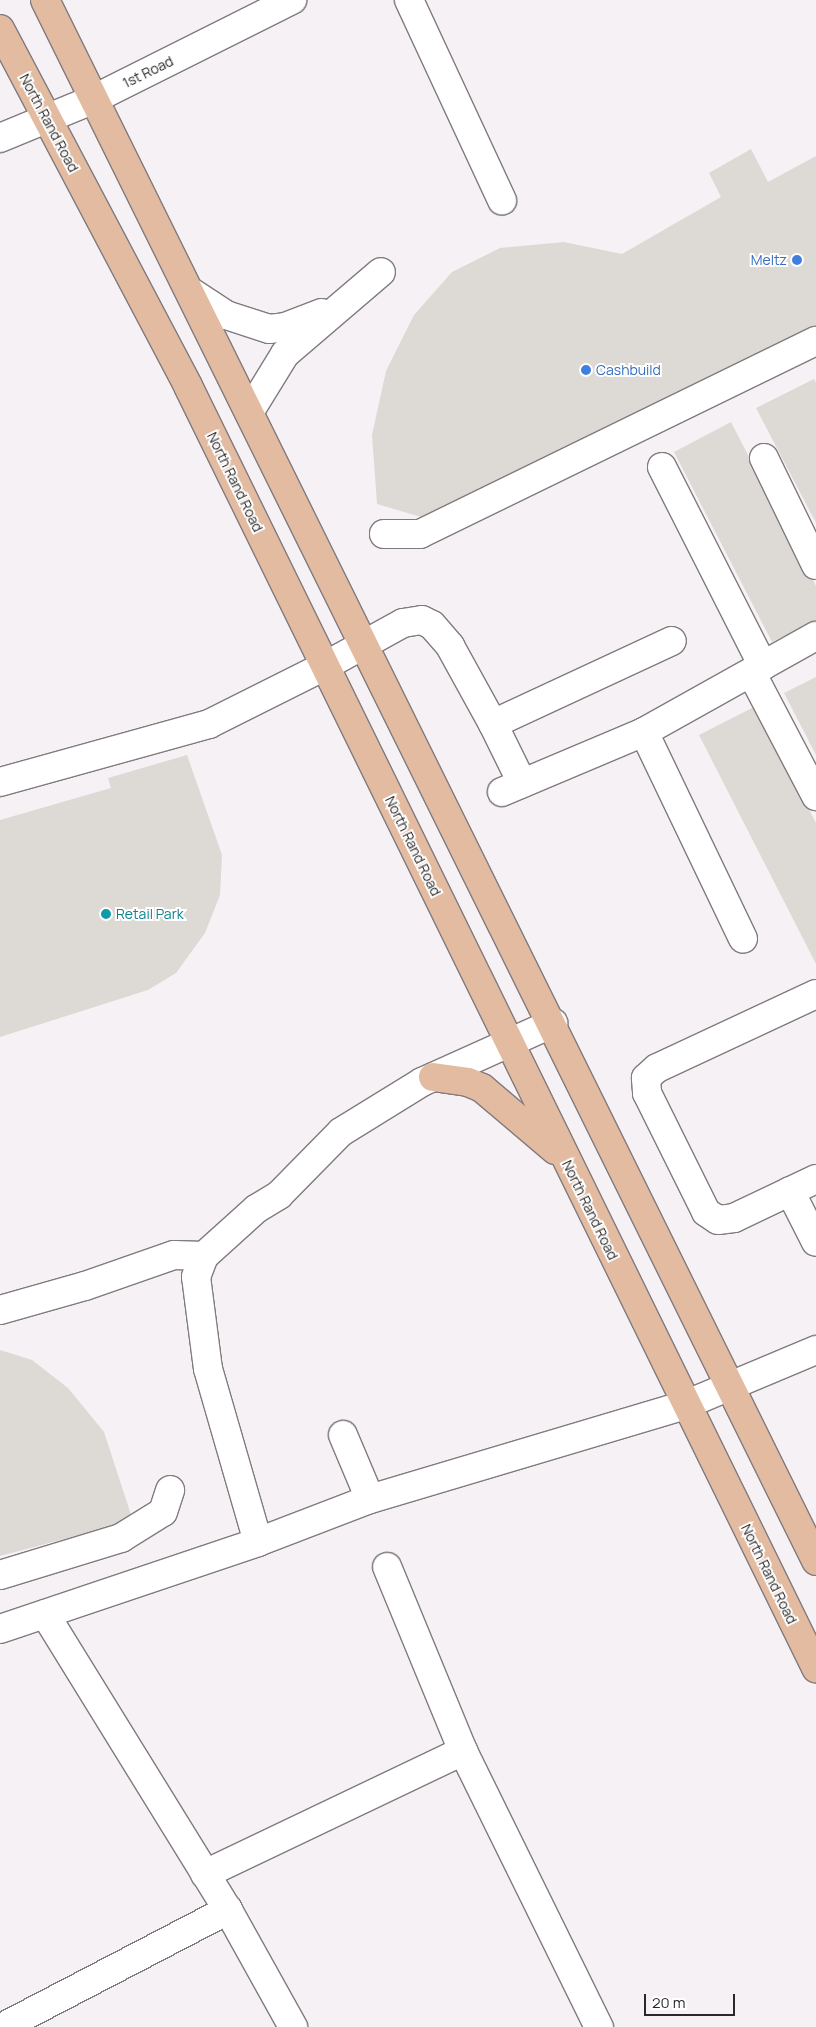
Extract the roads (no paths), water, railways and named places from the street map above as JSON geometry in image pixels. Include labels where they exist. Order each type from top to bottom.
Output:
[{"type":"main road","points":[[45,0],[92,100],[191,292],[363,645],[553,1023],[816,1561]]},
{"type":"main road","name":"North Rand Road","points":[[0,29],[188,386],[685,1405],[816,1668]]},
{"type":"main road","points":[[433,1077],[468,1082],[482,1088],[565,1160]]},
{"type":"street","name":"1st Road","points":[[0,138],[92,100],[292,0]]},
{"type":"street","points":[[409,0],[502,200]]},
{"type":"street","points":[[250,411],[285,354],[340,305],[382,272]]},
{"type":"street","points":[[191,292],[226,316],[269,329],[285,327],[340,305]]},
{"type":"street","points":[[384,534],[420,534],[816,342]]},
{"type":"street","points":[[764,458],[816,565]]},
{"type":"street","points":[[662,467],[816,796]]},
{"type":"street","points":[[0,782],[209,724],[325,666],[403,623],[422,620],[432,624],[450,646],[493,724],[512,788],[644,732],[816,636]]},
{"type":"street","points":[[493,724],[672,641]]},
{"type":"street","points":[[644,732],[743,939]]},
{"type":"street","points":[[816,994],[657,1068],[646,1078],[647,1093],[706,1212],[718,1220],[734,1218],[816,1179]]},
{"type":"street","points":[[258,1542],[208,1369],[196,1277],[204,1256],[256,1209],[279,1195],[340,1132],[433,1077],[553,1023]]},
{"type":"street","points":[[790,1191],[816,1242]]},
{"type":"street","points":[[0,1310],[85,1286],[174,1255],[204,1256]]},
{"type":"street","points":[[0,1629],[258,1542],[370,1499],[685,1405],[816,1350]]},
{"type":"street","points":[[343,1435],[370,1499]]},
{"type":"street","points":[[0,1575],[121,1538],[163,1512],[170,1490]]},
{"type":"street","points":[[387,1567],[463,1751],[599,2027]]},
{"type":"street","points":[[44,1614],[228,1910],[293,2027]]},
{"type":"street","points":[[205,1874],[463,1751]]},
{"type":"street","points":[[3,2027],[228,1910]]},
{"type":"place","name":"Meltz","points":[[797,260]]},
{"type":"place","name":"Cashbuild","points":[[586,370]]},
{"type":"place","name":"Retail Park","points":[[106,914]]}]
